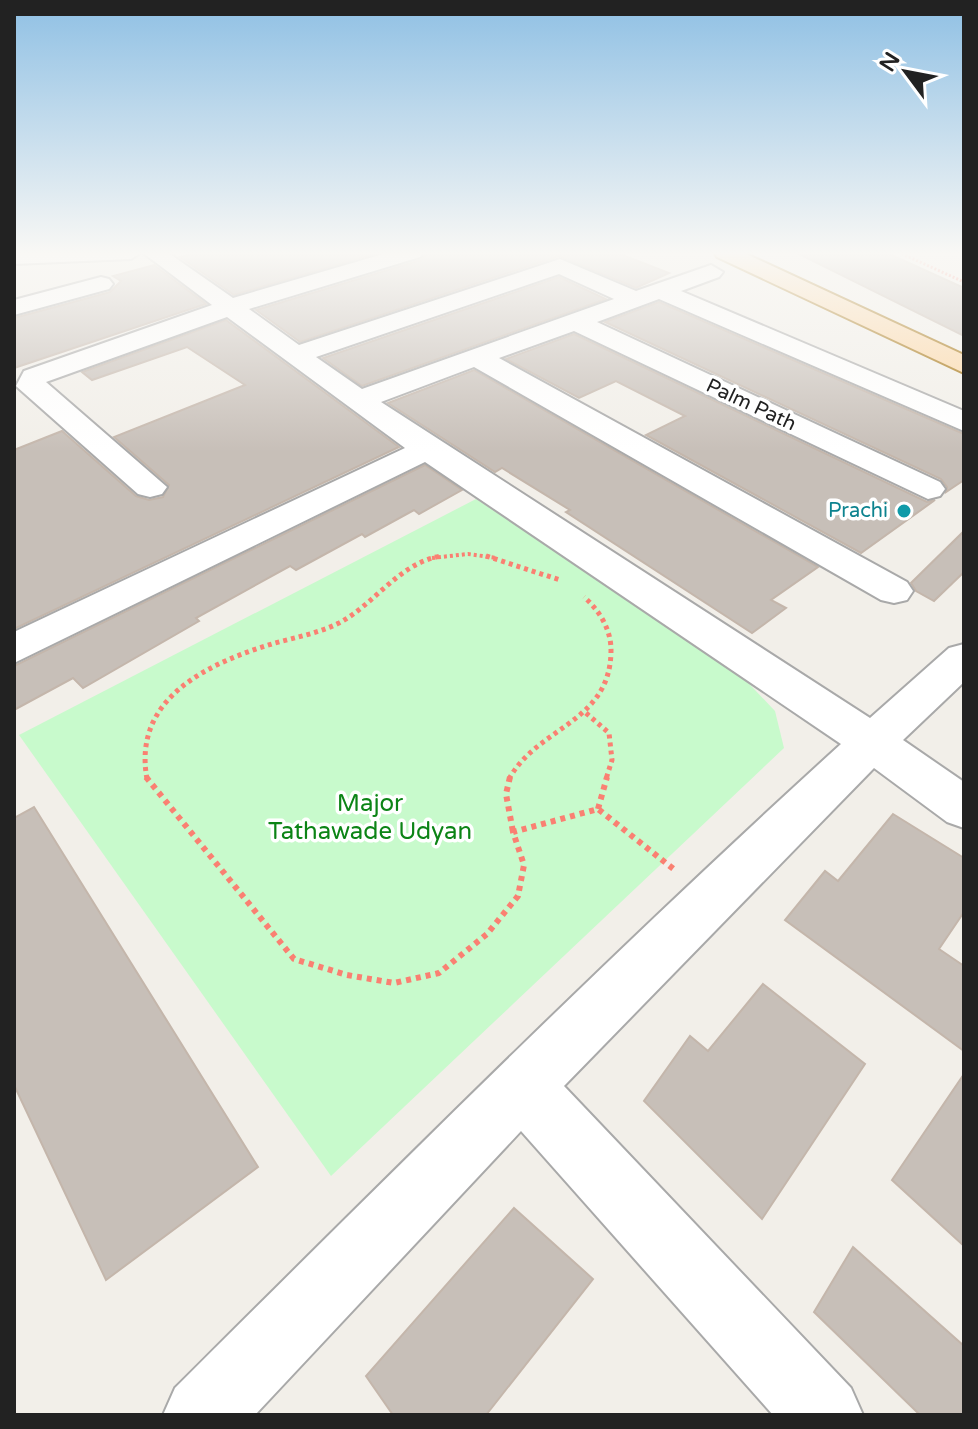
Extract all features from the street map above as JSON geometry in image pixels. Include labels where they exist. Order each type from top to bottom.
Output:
[{"type":"main road","points":[[853,319],[964,365]]},
{"type":"street","points":[[150,487],[30,386],[34,377],[198,319]]},
{"type":"street","points":[[248,319],[427,449],[871,741],[964,808]]},
{"type":"street","points":[[298,354],[403,319]]},
{"type":"street","points":[[359,400],[580,319]]},
{"type":"street","points":[[707,319],[964,422]]},
{"type":"street","name":"Palm Path","points":[[574,321],[928,489]]},
{"type":"street","points":[[476,357],[894,591]]},
{"type":"street","points":[[16,645],[427,449]]},
{"type":"street","points":[[202,1415],[522,1086],[871,741],[964,658]]},
{"type":"street","points":[[522,1086],[824,1415]]},
{"type":"path","points":[[570,585],[533,567],[470,555],[436,557],[407,568],[375,600],[340,623],[227,659],[189,681],[164,704],[148,730],[143,753],[147,781],[294,959],[347,975],[394,983],[439,973],[487,934],[518,896],[524,865],[513,832],[507,785],[517,766],[534,749],[586,713],[608,679],[613,657],[609,633],[593,604],[582,594]]},
{"type":"path","points":[[586,713],[609,733],[612,760],[598,809]]},
{"type":"path","points":[[513,832],[598,809]]},
{"type":"path","points":[[598,809],[711,899]]},
{"type":"green space","name":"Major Tathawade Udyan","points":[[476,499],[736,670],[775,711],[784,748],[331,1176],[19,735]]},
{"type":"building","points":[[14,319],[162,319],[14,368]]},
{"type":"building","points":[[268,319],[370,319],[300,342]]},
{"type":"building","points":[[438,319],[551,319],[362,386],[323,358]]},
{"type":"building","points":[[614,319],[698,319],[964,434],[964,480],[946,492],[947,487],[941,479],[605,322]]},
{"type":"building","points":[[929,319],[964,319],[964,336]]},
{"type":"building","points":[[226,320],[399,447],[14,629],[14,450],[62,431],[136,496],[149,500],[163,497],[169,485],[114,437],[245,385],[187,347],[92,380],[82,372]]},
{"type":"building","points":[[574,334],[927,502],[935,500],[861,553],[646,435],[685,416],[616,381],[579,398],[506,359]]},
{"type":"building","points":[[474,370],[818,567],[771,600],[786,608],[752,633],[566,512],[570,510],[502,468],[495,472],[388,403]]},
{"type":"building","points":[[425,465],[462,490],[419,514],[414,510],[365,537],[362,534],[296,570],[290,566],[196,618],[199,621],[83,688],[73,678],[14,710],[14,666]]},
{"type":"building","points":[[964,531],[964,572],[934,601],[916,591],[911,583]]},
{"type":"building","points":[[34,807],[258,1167],[106,1280],[14,1085],[14,818]]},
{"type":"building","points":[[893,814],[964,858],[964,912],[939,949],[964,966],[964,1051],[785,920],[825,871],[838,881]]},
{"type":"building","points":[[763,984],[865,1064],[762,1219],[644,1101],[690,1036],[708,1051]]},
{"type":"building","points":[[964,1074],[964,1246],[892,1180]]},
{"type":"building","points":[[514,1208],[593,1279],[486,1415],[393,1415],[366,1376]]},
{"type":"building","points":[[853,1247],[964,1346],[964,1415],[920,1415],[814,1312]]},
{"type":"place","name":"Prachi","points":[[904,511]]}]
